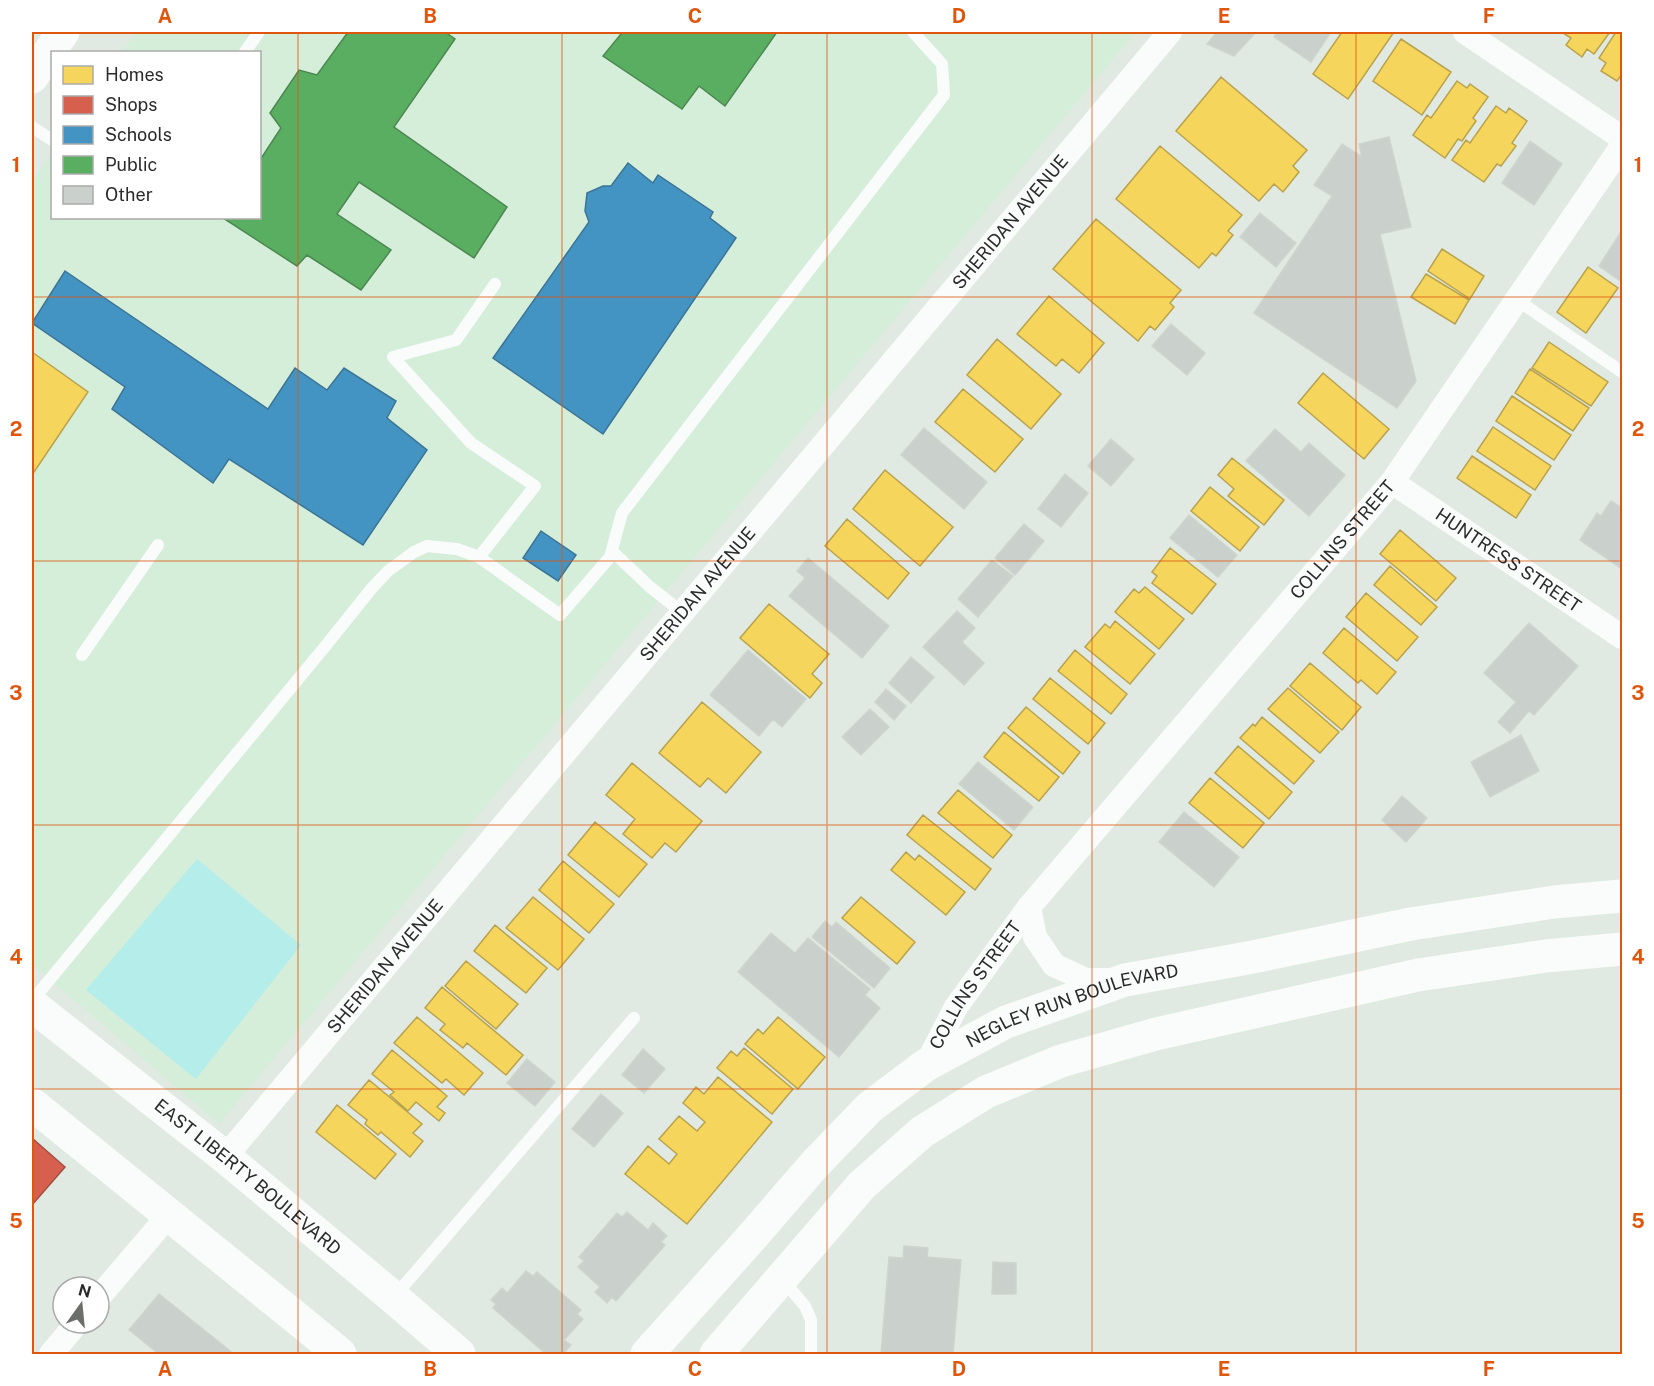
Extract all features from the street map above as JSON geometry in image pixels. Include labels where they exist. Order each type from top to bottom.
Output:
[{"type":"main road","points":[[32,77],[63,32]]},
{"type":"main road","name":"NEGLEY RUN BOULEVARD","points":[[646,1354],[815,1164],[870,1107],[926,1065],[1006,1022],[1125,980],[1253,957],[1411,924],[1554,902],[1623,896]]},
{"type":"main road","points":[[716,1354],[862,1185],[922,1132],[986,1092],[1061,1061],[1156,1034],[1418,975],[1546,956],[1623,949]]},
{"type":"main road","name":"EAST LIBERTY BOULEVARD","points":[[32,1003],[225,1157],[459,1354]]},
{"type":"main road","points":[[32,1104],[339,1354]]},
{"type":"street","name":"SHERIDAN AVENUE","points":[[225,1157],[1170,32]]},
{"type":"street","points":[[1465,32],[1623,138]]},
{"type":"street","name":"COLLINS STREET","points":[[926,1065],[956,1007],[1029,907],[1392,483],[1623,147]]},
{"type":"street","name":"HUNTRESS STREET","points":[[1392,483],[1623,637]]},
{"type":"street","name":"COLLINS STREET","points":[[1029,907],[1035,937],[1054,965],[1086,980],[1125,980]]},
{"type":"street","points":[[111,1283],[169,1215]]},
{"type":"street","points":[[55,1353],[68,1335]]},
{"type":"lane","points":[[246,51],[259,32]]},
{"type":"lane","points":[[32,1003],[388,571],[414,552],[427,546],[457,549],[479,557],[560,615],[610,557],[622,513],[944,95],[942,64],[914,32]]},
{"type":"lane","points":[[32,127],[51,139]]},
{"type":"lane","points":[[479,557],[535,486],[471,443],[393,357],[456,340],[495,285]]},
{"type":"lane","points":[[1517,300],[1623,372]]},
{"type":"lane","points":[[82,655],[158,545]]},
{"type":"lane","points":[[612,551],[682,613]]},
{"type":"lane","points":[[394,1298],[634,1018]]},
{"type":"lane","points":[[782,1278],[805,1306],[811,1320],[811,1354]]},
{"type":"shaded area","points":[[136,32],[1136,32],[219,1124],[32,964],[32,182],[51,154],[51,219],[261,219],[261,51],[123,51]]},
{"type":"shaded area","points":[[197,859],[301,945],[196,1079],[86,990]]},
{"type":"building: Homes","points":[[1342,32],[1394,32],[1348,99],[1313,74]]},
{"type":"building: Homes","points":[[1564,32],[1610,32],[1594,54],[1587,49],[1582,57],[1566,45],[1571,38]]},
{"type":"building: Homes","points":[[1616,32],[1622,32],[1622,74],[1617,81],[1601,71],[1606,63],[1599,58]]},
{"type":"building: Homes","points":[[1401,39],[1451,72],[1422,115],[1373,81]]},
{"type":"building: Homes","points":[[1221,77],[1307,150],[1293,166],[1299,172],[1283,192],[1274,184],[1259,201],[1176,131]]},
{"type":"building: Homes","points":[[1457,81],[1467,88],[1470,84],[1488,97],[1473,118],[1476,121],[1462,141],[1458,139],[1445,158],[1413,135],[1427,115],[1431,118]]},
{"type":"building: Homes","points":[[1496,106],[1506,113],[1509,108],[1527,121],[1512,143],[1516,146],[1501,166],[1497,164],[1484,182],[1452,160],[1466,140],[1470,143]]},
{"type":"building: Homes","points":[[1160,146],[1242,215],[1228,231],[1233,235],[1216,256],[1212,253],[1199,268],[1116,199]]},
{"type":"building: Homes","points":[[1096,219],[1181,290],[1170,303],[1174,307],[1155,330],[1150,326],[1138,341],[1053,269]]},
{"type":"building: Homes","points":[[1442,249],[1484,276],[1470,299],[1428,271]]},
{"type":"building: Homes","points":[[1588,267],[1618,288],[1586,333],[1557,312]]},
{"type":"building: Homes","points":[[1426,274],[1469,300],[1455,324],[1411,297]]},
{"type":"building: Homes","points":[[1049,296],[1104,343],[1079,373],[1062,359],[1056,366],[1017,334]]},
{"type":"building: Homes","points":[[997,339],[1061,394],[1031,429],[967,375]]},
{"type":"building: Homes","points":[[1549,342],[1608,382],[1591,406],[1532,368]]},
{"type":"building: Homes","points":[[32,352],[88,392],[32,475]]},
{"type":"building: Homes","points":[[1530,369],[1589,408],[1573,431],[1515,393]]},
{"type":"building: Homes","points":[[1323,373],[1389,429],[1364,459],[1298,403]]},
{"type":"building: Homes","points":[[963,389],[1023,439],[995,472],[935,422]]},
{"type":"building: Homes","points":[[1512,396],[1571,435],[1554,460],[1496,421]]},
{"type":"building: Homes","points":[[1493,427],[1551,466],[1535,490],[1477,451]]},
{"type":"building: Homes","points":[[1472,456],[1531,495],[1516,518],[1457,478]]},
{"type":"building: Homes","points":[[1232,458],[1284,500],[1264,525],[1228,496],[1234,489],[1218,475]]},
{"type":"building: Homes","points":[[885,470],[953,527],[920,566],[853,509]]},
{"type":"building: Homes","points":[[1210,487],[1259,527],[1240,551],[1191,511]]},
{"type":"building: Homes","points":[[847,519],[909,573],[888,599],[825,546]]},
{"type":"building: Homes","points":[[1400,530],[1456,578],[1436,601],[1380,554]]},
{"type":"building: Homes","points":[[1170,548],[1216,584],[1192,614],[1152,583],[1157,576],[1152,572]]},
{"type":"building: Homes","points":[[1390,566],[1437,607],[1421,625],[1374,585]]},
{"type":"building: Homes","points":[[1145,587],[1184,619],[1159,649],[1115,612],[1134,589],[1139,593]]},
{"type":"building: Homes","points":[[1366,593],[1418,637],[1397,661],[1346,617]]},
{"type":"building: Homes","points":[[769,604],[829,654],[812,674],[822,683],[810,698],[740,638]]},
{"type":"building: Homes","points":[[1115,621],[1155,654],[1130,684],[1085,647],[1105,624],[1110,628]]},
{"type":"building: Homes","points":[[1344,628],[1396,672],[1377,694],[1361,680],[1358,683],[1323,653]]},
{"type":"building: Homes","points":[[1075,650],[1127,694],[1111,714],[1058,671]]},
{"type":"building: Homes","points":[[1310,663],[1361,707],[1342,730],[1290,686]]},
{"type":"building: Homes","points":[[1050,678],[1105,723],[1088,744],[1033,699]]},
{"type":"building: Homes","points":[[1288,688],[1339,732],[1320,753],[1268,709]]},
{"type":"building: Homes","points":[[702,702],[761,752],[726,793],[708,778],[700,787],[659,753]]},
{"type":"building: Homes","points":[[1026,707],[1080,752],[1063,774],[1008,728]]},
{"type":"building: Homes","points":[[1262,717],[1314,761],[1294,784],[1240,738]]},
{"type":"building: Homes","points":[[1004,732],[1059,777],[1039,801],[984,757]]},
{"type":"building: Homes","points":[[1238,746],[1292,792],[1269,819],[1215,773]]},
{"type":"building: Homes","points":[[632,763],[702,821],[676,852],[665,843],[652,858],[623,834],[635,819],[606,795]]},
{"type":"building: Homes","points":[[1210,778],[1264,823],[1243,848],[1189,803]]},
{"type":"building: Homes","points":[[958,790],[1012,835],[993,858],[938,813]]},
{"type":"building: Homes","points":[[923,815],[991,869],[975,890],[907,835]]},
{"type":"building: Homes","points":[[595,822],[647,864],[619,897],[568,855]]},
{"type":"building: Homes","points":[[906,852],[915,860],[919,855],[965,892],[946,915],[891,870]]},
{"type":"building: Homes","points":[[563,861],[614,904],[589,933],[539,890]]},
{"type":"building: Homes","points":[[533,897],[584,939],[558,970],[506,928]]},
{"type":"building: Homes","points":[[861,897],[915,942],[897,964],[842,918]]},
{"type":"building: Homes","points":[[495,925],[547,968],[526,993],[474,951]]},
{"type":"building: Homes","points":[[466,961],[518,1004],[496,1029],[445,986]]},
{"type":"building: Homes","points":[[442,987],[523,1055],[506,1075],[467,1043],[463,1048],[440,1030],[445,1024],[425,1008]]},
{"type":"building: Homes","points":[[417,1017],[483,1073],[464,1095],[446,1079],[442,1083],[394,1043]]},
{"type":"building: Homes","points":[[778,1017],[825,1057],[798,1089],[745,1044],[758,1029],[763,1034]]},
{"type":"building: Homes","points":[[744,1048],[793,1089],[772,1114],[717,1068],[731,1051],[737,1056]]},
{"type":"building: Homes","points":[[392,1050],[447,1096],[437,1107],[445,1113],[439,1121],[416,1102],[408,1111],[390,1095],[394,1092],[372,1074]]},
{"type":"building: Homes","points":[[718,1077],[772,1122],[687,1224],[625,1174],[648,1146],[669,1164],[677,1154],[659,1139],[679,1116],[697,1131],[705,1122],[683,1103],[696,1087],[704,1094]]},
{"type":"building: Homes","points":[[369,1080],[422,1124],[413,1133],[423,1141],[410,1157],[381,1132],[378,1135],[365,1124],[367,1120],[348,1105]]},
{"type":"building: Homes","points":[[337,1105],[396,1154],[375,1179],[316,1132]]},
{"type":"building: Shops","points":[[32,1138],[65,1167],[32,1205]]},
{"type":"building: Schools","points":[[628,163],[653,183],[658,175],[713,212],[710,218],[736,238],[603,434],[493,358],[589,222],[585,211],[587,193],[603,186],[611,186]]},
{"type":"building: Schools","points":[[65,271],[268,409],[295,368],[327,390],[344,368],[396,401],[387,418],[427,450],[363,545],[229,459],[213,483],[112,409],[125,387],[32,323]]},
{"type":"building: Schools","points":[[541,531],[576,555],[558,581],[523,558]]},
{"type":"building: Public","points":[[348,32],[445,32],[455,39],[394,127],[507,207],[474,258],[359,182],[337,214],[391,250],[361,290],[307,255],[297,266],[225,219],[261,219],[261,158],[281,128],[270,113],[299,70],[317,75]]},
{"type":"building: Public","points":[[617,32],[777,32],[725,106],[699,86],[682,109],[603,56],[621,34]]},
{"type":"building: Other","points":[[1217,32],[1256,32],[1234,56],[1207,44]]},
{"type":"building: Other","points":[[1277,32],[1331,32],[1311,62],[1274,37]]},
{"type":"building: Other","points":[[1389,137],[1411,227],[1380,234],[1416,381],[1397,408],[1254,313],[1332,196],[1314,185],[1342,144],[1362,157],[1359,144]]},
{"type":"building: Other","points":[[1530,141],[1562,164],[1534,205],[1502,183]]},
{"type":"building: Other","points":[[1260,213],[1296,243],[1276,267],[1240,237]]},
{"type":"building: Other","points":[[1622,230],[1622,282],[1599,266]]},
{"type":"building: Other","points":[[1171,324],[1205,353],[1187,375],[1152,346]]},
{"type":"building: Other","points":[[924,428],[987,482],[964,509],[901,455]]},
{"type":"building: Other","points":[[1275,429],[1301,452],[1309,443],[1345,475],[1309,516],[1246,461]]},
{"type":"building: Other","points":[[1111,439],[1134,459],[1111,486],[1088,466]]},
{"type":"building: Other","points":[[1065,474],[1088,493],[1061,527],[1038,509]]},
{"type":"building: Other","points":[[1611,501],[1622,508],[1622,569],[1580,540],[1597,513],[1601,516]]},
{"type":"building: Other","points":[[1189,515],[1237,555],[1218,577],[1170,538]]},
{"type":"building: Other","points":[[1024,524],[1044,541],[1015,575],[995,558]]},
{"type":"building: Other","points":[[808,558],[889,626],[862,658],[789,596],[805,578],[797,571]]},
{"type":"building: Other","points":[[992,560],[1013,576],[978,617],[958,599]]},
{"type":"building: Other","points":[[957,611],[975,628],[962,642],[984,663],[964,685],[923,647]]},
{"type":"building: Other","points":[[1529,623],[1578,666],[1534,715],[1529,711],[1510,733],[1498,722],[1516,702],[1484,673]]},
{"type":"building: Other","points":[[748,650],[806,699],[782,727],[773,719],[759,736],[710,695]]},
{"type":"building: Other","points":[[911,657],[934,677],[911,703],[889,683]]},
{"type":"building: Other","points":[[886,689],[906,706],[894,720],[875,702]]},
{"type":"building: Other","points":[[870,709],[889,727],[861,755],[842,737]]},
{"type":"building: Other","points":[[1521,735],[1539,771],[1490,797],[1471,762]]},
{"type":"building: Other","points":[[978,762],[1033,807],[1014,830],[959,784]]},
{"type":"building: Other","points":[[1402,796],[1427,818],[1406,842],[1382,820]]},
{"type":"building: Other","points":[[1184,812],[1239,857],[1214,887],[1159,842]]},
{"type":"building: Other","points":[[825,921],[832,927],[836,922],[890,968],[874,988],[812,937]]},
{"type":"building: Other","points":[[771,933],[795,953],[808,938],[870,989],[865,995],[880,1008],[839,1057],[738,972]]},
{"type":"building: Other","points":[[643,1049],[665,1069],[644,1093],[622,1075]]},
{"type":"building: Other","points":[[527,1059],[555,1082],[535,1106],[507,1083]]},
{"type":"building: Other","points":[[601,1094],[623,1113],[594,1147],[572,1129]]},
{"type":"building: Other","points":[[627,1212],[648,1230],[653,1223],[667,1236],[661,1242],[665,1245],[616,1301],[612,1297],[607,1303],[595,1292],[600,1287],[578,1267],[584,1261],[579,1257],[617,1213],[622,1217]]},
{"type":"building: Other","points":[[904,1246],[928,1248],[927,1257],[961,1260],[953,1354],[881,1354],[889,1257],[903,1258]]},
{"type":"building: Other","points":[[993,1262],[1016,1263],[1016,1294],[992,1294]]},
{"type":"building: Other","points":[[526,1271],[533,1276],[537,1272],[581,1310],[577,1314],[583,1319],[564,1340],[571,1345],[563,1354],[546,1354],[493,1308],[496,1304],[491,1300],[502,1288],[507,1293]]},
{"type":"building: Other","points":[[159,1294],[234,1354],[159,1354],[129,1330]]}]
